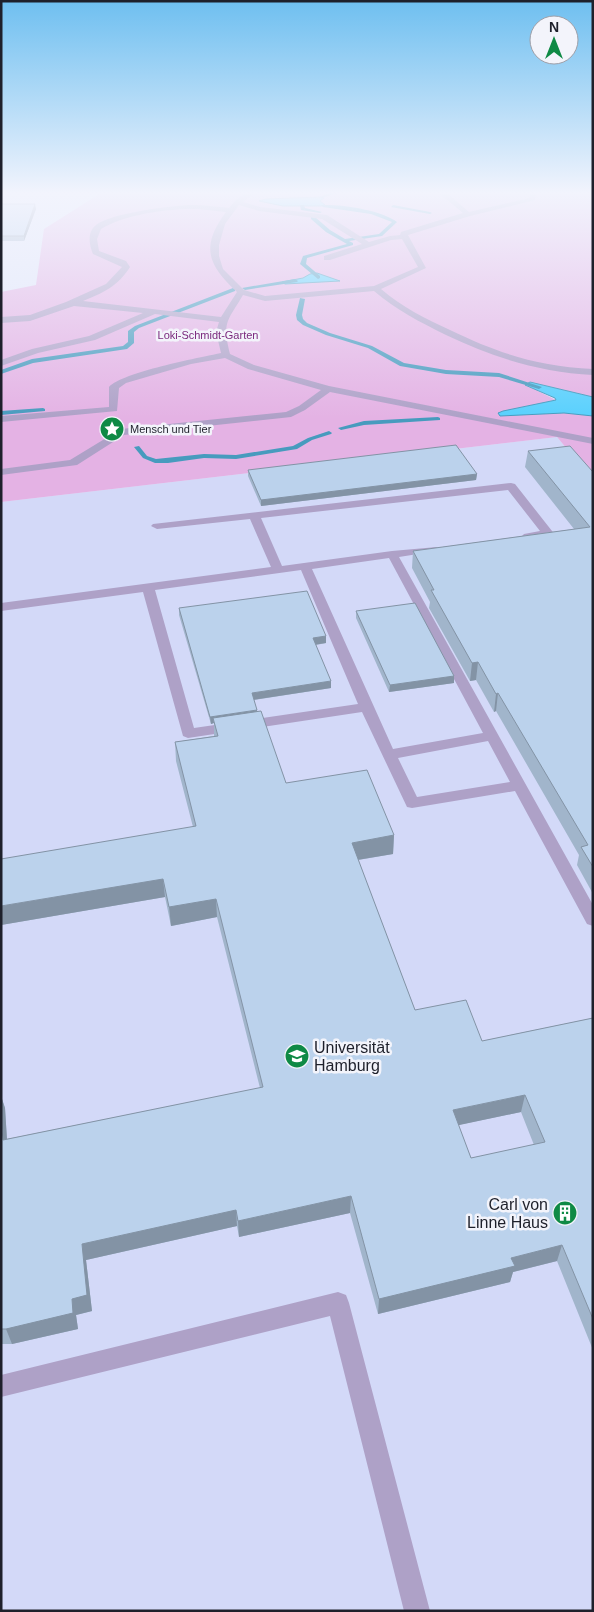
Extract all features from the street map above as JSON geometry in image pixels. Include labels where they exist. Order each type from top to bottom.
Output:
[{"type":"lane","points":[[1,320],[20,320],[34,317],[70,303],[90,299],[114,284],[125,268]]},
{"type":"lane","points":[[218,268],[241,292],[265,299]]},
{"type":"lane","points":[[230,310],[265,299],[376,288],[421,268]]},
{"type":"lane","points":[[376,288],[391,302],[416,317],[488,352],[525,364],[564,371],[593,372]]},
{"type":"lane","points":[[226,355],[220,332],[224,320],[241,292]]},
{"type":"lane","points":[[90,299],[156,312],[224,320]]},
{"type":"lane","points":[[1,363],[36,351],[92,338],[156,312]]},
{"type":"lane","points":[[117,421],[114,387],[122,381],[190,362],[226,355],[251,367],[328,389],[593,441]]},
{"type":"lane","points":[[1,419],[117,421],[288,415],[302,408],[328,389]]},
{"type":"lane","points":[[1,472],[73,463],[117,421]]},
{"type":"lane","points":[[157,526],[511,486],[548,533],[518,537]]},
{"type":"lane","points":[[254,515],[278,570]]},
{"type":"lane","points":[[1,607],[441,548]]},
{"type":"lane","points":[[392,554],[593,920]]},
{"type":"lane","points":[[305,566],[366,707],[412,803],[519,784]]},
{"type":"lane","points":[[148,587],[188,733],[366,707]]},
{"type":"lane","points":[[389,754],[492,736]]},
{"type":"lane","points":[[1,1386],[338,1304],[417,1611]]},
{"type":"shaded area","name":"Universität Hamburg","points":[[557,437],[593,480],[593,1611],[1,1611],[1,502]]},
{"type":"green space","name":"Loki-Schmidt-Garten","points":[[38,268],[593,268],[593,397],[543,385],[538,391],[556,400],[499,413],[500,416],[564,413],[593,416],[593,480],[557,437],[1,502],[1,292],[36,285]]},
{"type":"water","points":[[317,273],[340,281],[285,284],[282,282],[303,278]]},
{"type":"water","points":[[530,382],[593,397],[593,416],[564,413],[500,416],[498,413],[503,411],[556,400],[525,385]]},
{"type":"building","points":[[456,445],[477,474],[261,500],[248,470]]},
{"type":"building","points":[[570,446],[593,472],[593,867],[581,847],[588,845],[498,693],[496,694],[478,662],[472,663],[431,590],[434,590],[413,551],[590,527],[528,451]]},
{"type":"building","points":[[307,591],[326,636],[313,638],[331,681],[252,693],[257,710],[210,717],[179,608]]},
{"type":"building","points":[[415,603],[454,676],[390,685],[356,611]]},
{"type":"building","points":[[261,711],[286,783],[367,770],[394,835],[352,843],[415,1010],[466,1000],[482,1041],[593,1018],[593,1319],[562,1245],[511,1258],[515,1266],[379,1299],[351,1196],[238,1221],[236,1210],[82,1244],[87,1295],[72,1299],[73,1313],[1,1329],[1,1117],[3,1140],[263,1087],[216,899],[169,907],[163,879],[1,906],[1,859],[196,826],[175,742],[218,736],[213,718]],"holes":[[[525,1095],[545,1142],[471,1158],[453,1110]]]},
{"type":"waterway","points":[[308,268],[318,277]]},
{"type":"waterway","points":[[245,288],[295,281]]},
{"type":"waterway","points":[[1,372],[32,361],[125,348],[131,343],[131,331],[137,327],[233,290]]},
{"type":"waterway","points":[[302,299],[299,315],[300,320],[305,324],[328,334],[370,347],[402,365],[446,372],[499,375],[539,387]]},
{"type":"waterway","points":[[1,413],[43,410]]},
{"type":"waterway","points":[[341,428],[364,423],[438,419]]},
{"type":"waterway","points":[[137,447],[145,457],[155,461],[204,456],[236,457],[295,448],[310,439],[329,433]]},
{"type":"place","name":"Mensch und Tier","points":[[112,429]]},
{"type":"place","name":"Universität Hamburg","points":[[297,1056]]},
{"type":"place","name":"Carl von Linne Haus","points":[[565,1213]]}]
